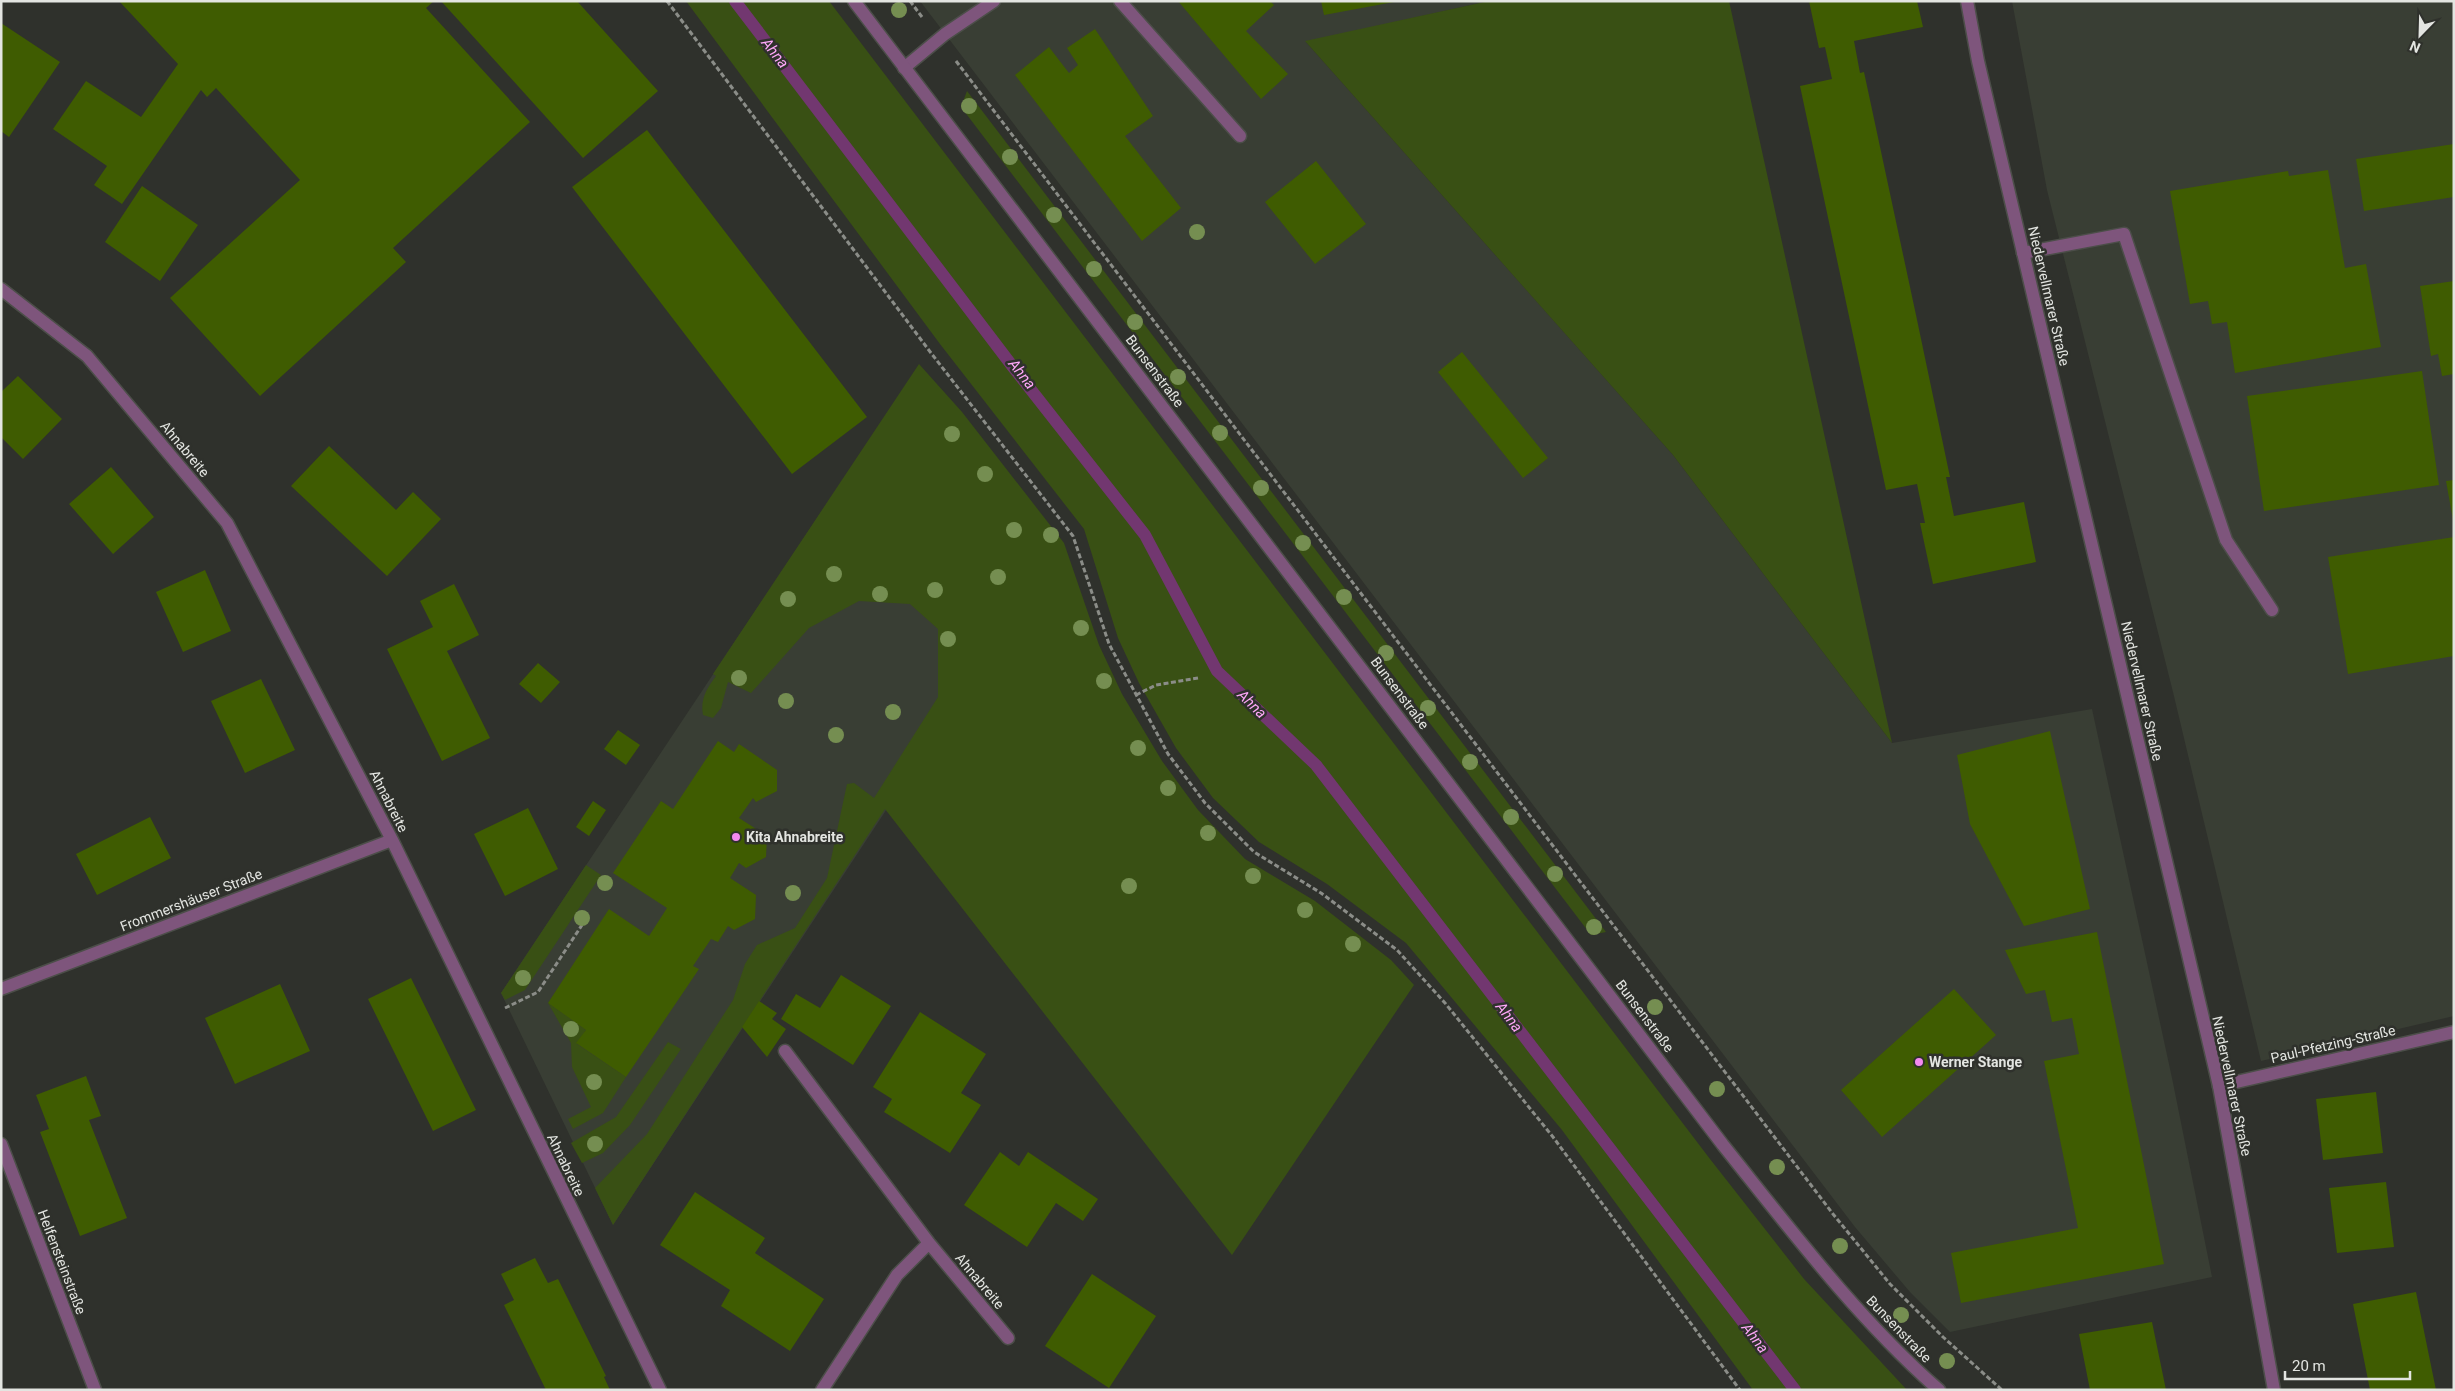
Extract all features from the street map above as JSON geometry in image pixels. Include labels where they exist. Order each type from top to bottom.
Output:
[{"type":"street","name":"Bunsenstraße","points":[[854,1],[1723,1145],[1819,1265],[1913,1367],[1939,1390]]},
{"type":"street","points":[[904,68],[939,39],[994,1]]},
{"type":"street","points":[[1120,1],[1240,136]]},
{"type":"street","name":"Niedervellmarer Straße","points":[[1967,1],[1978,61],[2219,1086],[2274,1390]]},
{"type":"street","points":[[2023,253],[2124,234],[2226,540],[2272,610]]},
{"type":"street","name":"Ahnabreite","points":[[1,289],[87,356],[227,523],[392,840],[660,1390]]},
{"type":"street","name":"Frommershäuser Straße","points":[[1,989],[392,840]]},
{"type":"street","name":"Paul-Pfetzing-Straße","points":[[2219,1086],[2454,1032]]},
{"type":"street","name":"Ahnabreite","points":[[785,1051],[929,1244],[1008,1338]]},
{"type":"street","name":"Helfensteinstraße","points":[[1,1144],[95,1390]]},
{"type":"street","points":[[822,1390],[897,1275],[929,1244]]},
{"type":"path","points":[[667,1],[931,353],[1073,536],[1109,644],[1168,754],[1205,803],[1254,852],[1320,893],[1397,950],[1445,1003],[1553,1136],[1740,1390]]},
{"type":"path","points":[[910,1],[1833,1214],[1890,1284],[1943,1337],[2002,1390]]},
{"type":"path","points":[[1136,695],[1156,685],[1198,678]]},
{"type":"path","points":[[501,1010],[538,992],[582,925]]},
{"type":"shaded area","points":[[920,1],[1489,1],[1306,42],[1673,455],[1892,743],[2092,709],[2172,1078],[2212,1277],[1950,1332],[1910,1292],[1855,1227]]},
{"type":"shaded area","points":[[2012,1],[2454,1],[2454,1016],[2261,1061],[2173,692],[2047,190]]},
{"type":"shaded area","name":"Kita Ahnabreite","points":[[899,395],[1056,552],[613,1225],[501,993]]},
{"type":"green space","points":[[686,1],[829,1],[1710,1159],[1804,1279],[1907,1390],[1753,1390],[1562,1130],[1406,943],[1327,884],[1259,842],[1213,798],[1176,748],[1139,683],[1118,638],[1084,529],[940,344]]},
{"type":"green space","points":[[1489,1],[1729,1],[1892,743],[1673,455],[1305,41]]},
{"type":"green space","points":[[967,91],[1606,932],[1591,935],[961,107]]},
{"type":"green space","points":[[919,364],[962,412],[1064,543],[1099,645],[1122,694],[1162,761],[1198,810],[1245,859],[1315,901],[1391,960],[1414,985],[1232,1255],[885,809],[613,1225],[595,1188],[647,1134],[733,1000],[745,964],[757,945],[795,928],[827,878],[847,784],[854,783],[874,798],[938,697],[938,629],[910,604],[859,601],[809,628],[751,693],[728,682],[721,708],[713,718],[703,715],[702,709],[705,694],[716,676],[713,674]]},
{"type":"green space","points":[[586,865],[601,875],[525,990],[505,1000],[501,993]]},
{"type":"green space","points":[[548,1003],[586,1030],[577,1044],[626,1077],[603,1113],[573,1129],[568,1119],[591,1107],[572,1067],[571,1043]]},
{"type":"green space","points":[[668,1042],[681,1049],[630,1125],[603,1153],[582,1163],[571,1143],[616,1117]]},
{"type":"building","points":[[119,1],[434,1],[426,8],[530,122],[393,248],[406,262],[260,396],[170,298],[300,180],[216,88],[207,97],[201,90],[122,204],[94,185],[107,166],[53,129],[86,81],[141,117],[178,64]]},
{"type":"building","points":[[441,1],[577,1],[658,91],[583,158]]},
{"type":"building","points":[[1178,1],[1270,1],[1274,5],[1246,31],[1288,74],[1261,99]]},
{"type":"building","points":[[1321,1],[1394,1],[1394,2],[1324,15]]},
{"type":"building","points":[[1809,1],[1917,1],[1923,27],[1854,41],[1860,73],[1864,72],[1916,315],[1950,477],[1946,477],[1954,516],[2024,502],[2036,562],[1933,584],[1920,523],[1925,523],[1917,484],[1886,490],[1800,86],[1832,79],[1825,47],[1819,48]]},
{"type":"building","points":[[1,23],[60,62],[9,137],[1,131]]},
{"type":"building","points":[[1095,29],[1153,116],[1125,136],[1181,208],[1142,241],[1015,75],[1049,47],[1069,73],[1078,65],[1067,48]]},
{"type":"building","points":[[647,130],[867,417],[792,474],[572,187]]},
{"type":"building","points":[[2454,144],[2454,197],[2364,211],[2356,159]]},
{"type":"building","points":[[1316,161],[1366,224],[1315,264],[1265,202]]},
{"type":"building","points":[[2328,170],[2345,268],[2366,264],[2381,347],[2235,373],[2227,322],[2212,324],[2208,301],[2190,304],[2170,191],[2288,171],[2289,176]]},
{"type":"building","points":[[142,186],[198,225],[160,281],[105,242]]},
{"type":"building","points":[[2454,281],[2454,374],[2442,376],[2438,354],[2431,356],[2420,286]]},
{"type":"building","points":[[1462,352],[1548,458],[1523,478],[1438,372]]},
{"type":"building","points":[[2422,371],[2439,485],[2264,511],[2247,396]]},
{"type":"building","points":[[18,376],[62,419],[23,459],[1,437],[1,392]]},
{"type":"building","points":[[329,446],[396,510],[413,492],[441,519],[387,576],[291,486]]},
{"type":"building","points":[[111,467],[154,517],[113,554],[69,504]]},
{"type":"building","points":[[2454,480],[2454,520],[2453,520],[2446,481]]},
{"type":"building","points":[[2454,537],[2454,656],[2348,674],[2328,557]]},
{"type":"building","points":[[205,570],[231,631],[183,652],[156,592]]},
{"type":"building","points":[[454,584],[479,635],[447,651],[490,738],[442,761],[387,649],[433,627],[420,601]]},
{"type":"building","points":[[538,663],[560,682],[541,703],[519,684]]},
{"type":"building","points":[[261,679],[295,750],[245,773],[211,701]]},
{"type":"building","points":[[618,730],[640,745],[626,765],[604,749]]},
{"type":"building","points":[[2050,731],[2090,909],[2024,926],[1970,824],[1957,755]]},
{"type":"building","points":[[718,741],[734,752],[739,744],[777,770],[777,791],[756,802],[753,798],[739,818],[767,836],[766,857],[746,868],[739,863],[730,878],[756,895],[755,919],[734,930],[728,926],[718,942],[711,939],[693,966],[699,969],[626,1077],[576,1043],[586,1030],[548,1003],[609,909],[649,936],[667,908],[613,873],[661,801],[673,809]]},
{"type":"building","points":[[593,801],[606,810],[589,836],[576,827]]},
{"type":"building","points":[[528,808],[558,869],[505,896],[474,834]]},
{"type":"building","points":[[150,817],[171,858],[97,895],[76,854]]},
{"type":"building","points":[[2097,932],[2164,1264],[1961,1303],[1951,1253],[2078,1228],[2044,1061],[2079,1054],[2072,1018],[2052,1022],[2045,990],[2026,994],[2005,950]]},
{"type":"building","points":[[841,975],[891,1006],[853,1065],[781,1019],[796,994],[820,1008]]},
{"type":"building","points":[[411,978],[476,1110],[433,1131],[368,999]]},
{"type":"building","points":[[280,984],[310,1051],[235,1084],[205,1018]]},
{"type":"building","name":"Werner Stange","points":[[1954,989],[1996,1035],[1882,1137],[1841,1090]]},
{"type":"building","points":[[759,1001],[777,1013],[772,1019],[786,1029],[767,1057],[742,1027]]},
{"type":"building","points":[[920,1012],[986,1054],[961,1093],[981,1105],[950,1153],[884,1112],[892,1099],[873,1087]]},
{"type":"building","points":[[86,1076],[101,1116],[89,1120],[127,1218],[80,1236],[40,1132],[49,1129],[36,1095]]},
{"type":"building","points":[[2376,1092],[2383,1153],[2323,1160],[2316,1099]]},
{"type":"building","points":[[1000,1152],[1019,1166],[1028,1152],[1098,1199],[1083,1221],[1056,1203],[1027,1247],[964,1205]]},
{"type":"building","points":[[2386,1182],[2394,1247],[2337,1253],[2329,1188]]},
{"type":"building","points":[[695,1192],[765,1238],[755,1253],[824,1299],[790,1351],[721,1306],[730,1290],[660,1245]]},
{"type":"building","points":[[535,1258],[548,1283],[558,1279],[606,1376],[604,1377],[610,1390],[546,1390],[504,1305],[514,1300],[501,1274]]},
{"type":"building","points":[[1092,1274],[1156,1316],[1109,1388],[1045,1346]]},
{"type":"building","points":[[2416,1292],[2436,1390],[2370,1390],[2353,1304]]},
{"type":"building","points":[[2152,1322],[2166,1390],[2090,1390],[2079,1334]]},
{"type":"waterway","name":"Ahna","points":[[735,1],[1013,367],[1145,535],[1217,671],[1316,765],[1795,1390]]},
{"type":"place","name":"Kita Ahnabreite","points":[[736,837]]},
{"type":"place","name":"Werner Stange","points":[[1919,1062]]}]
